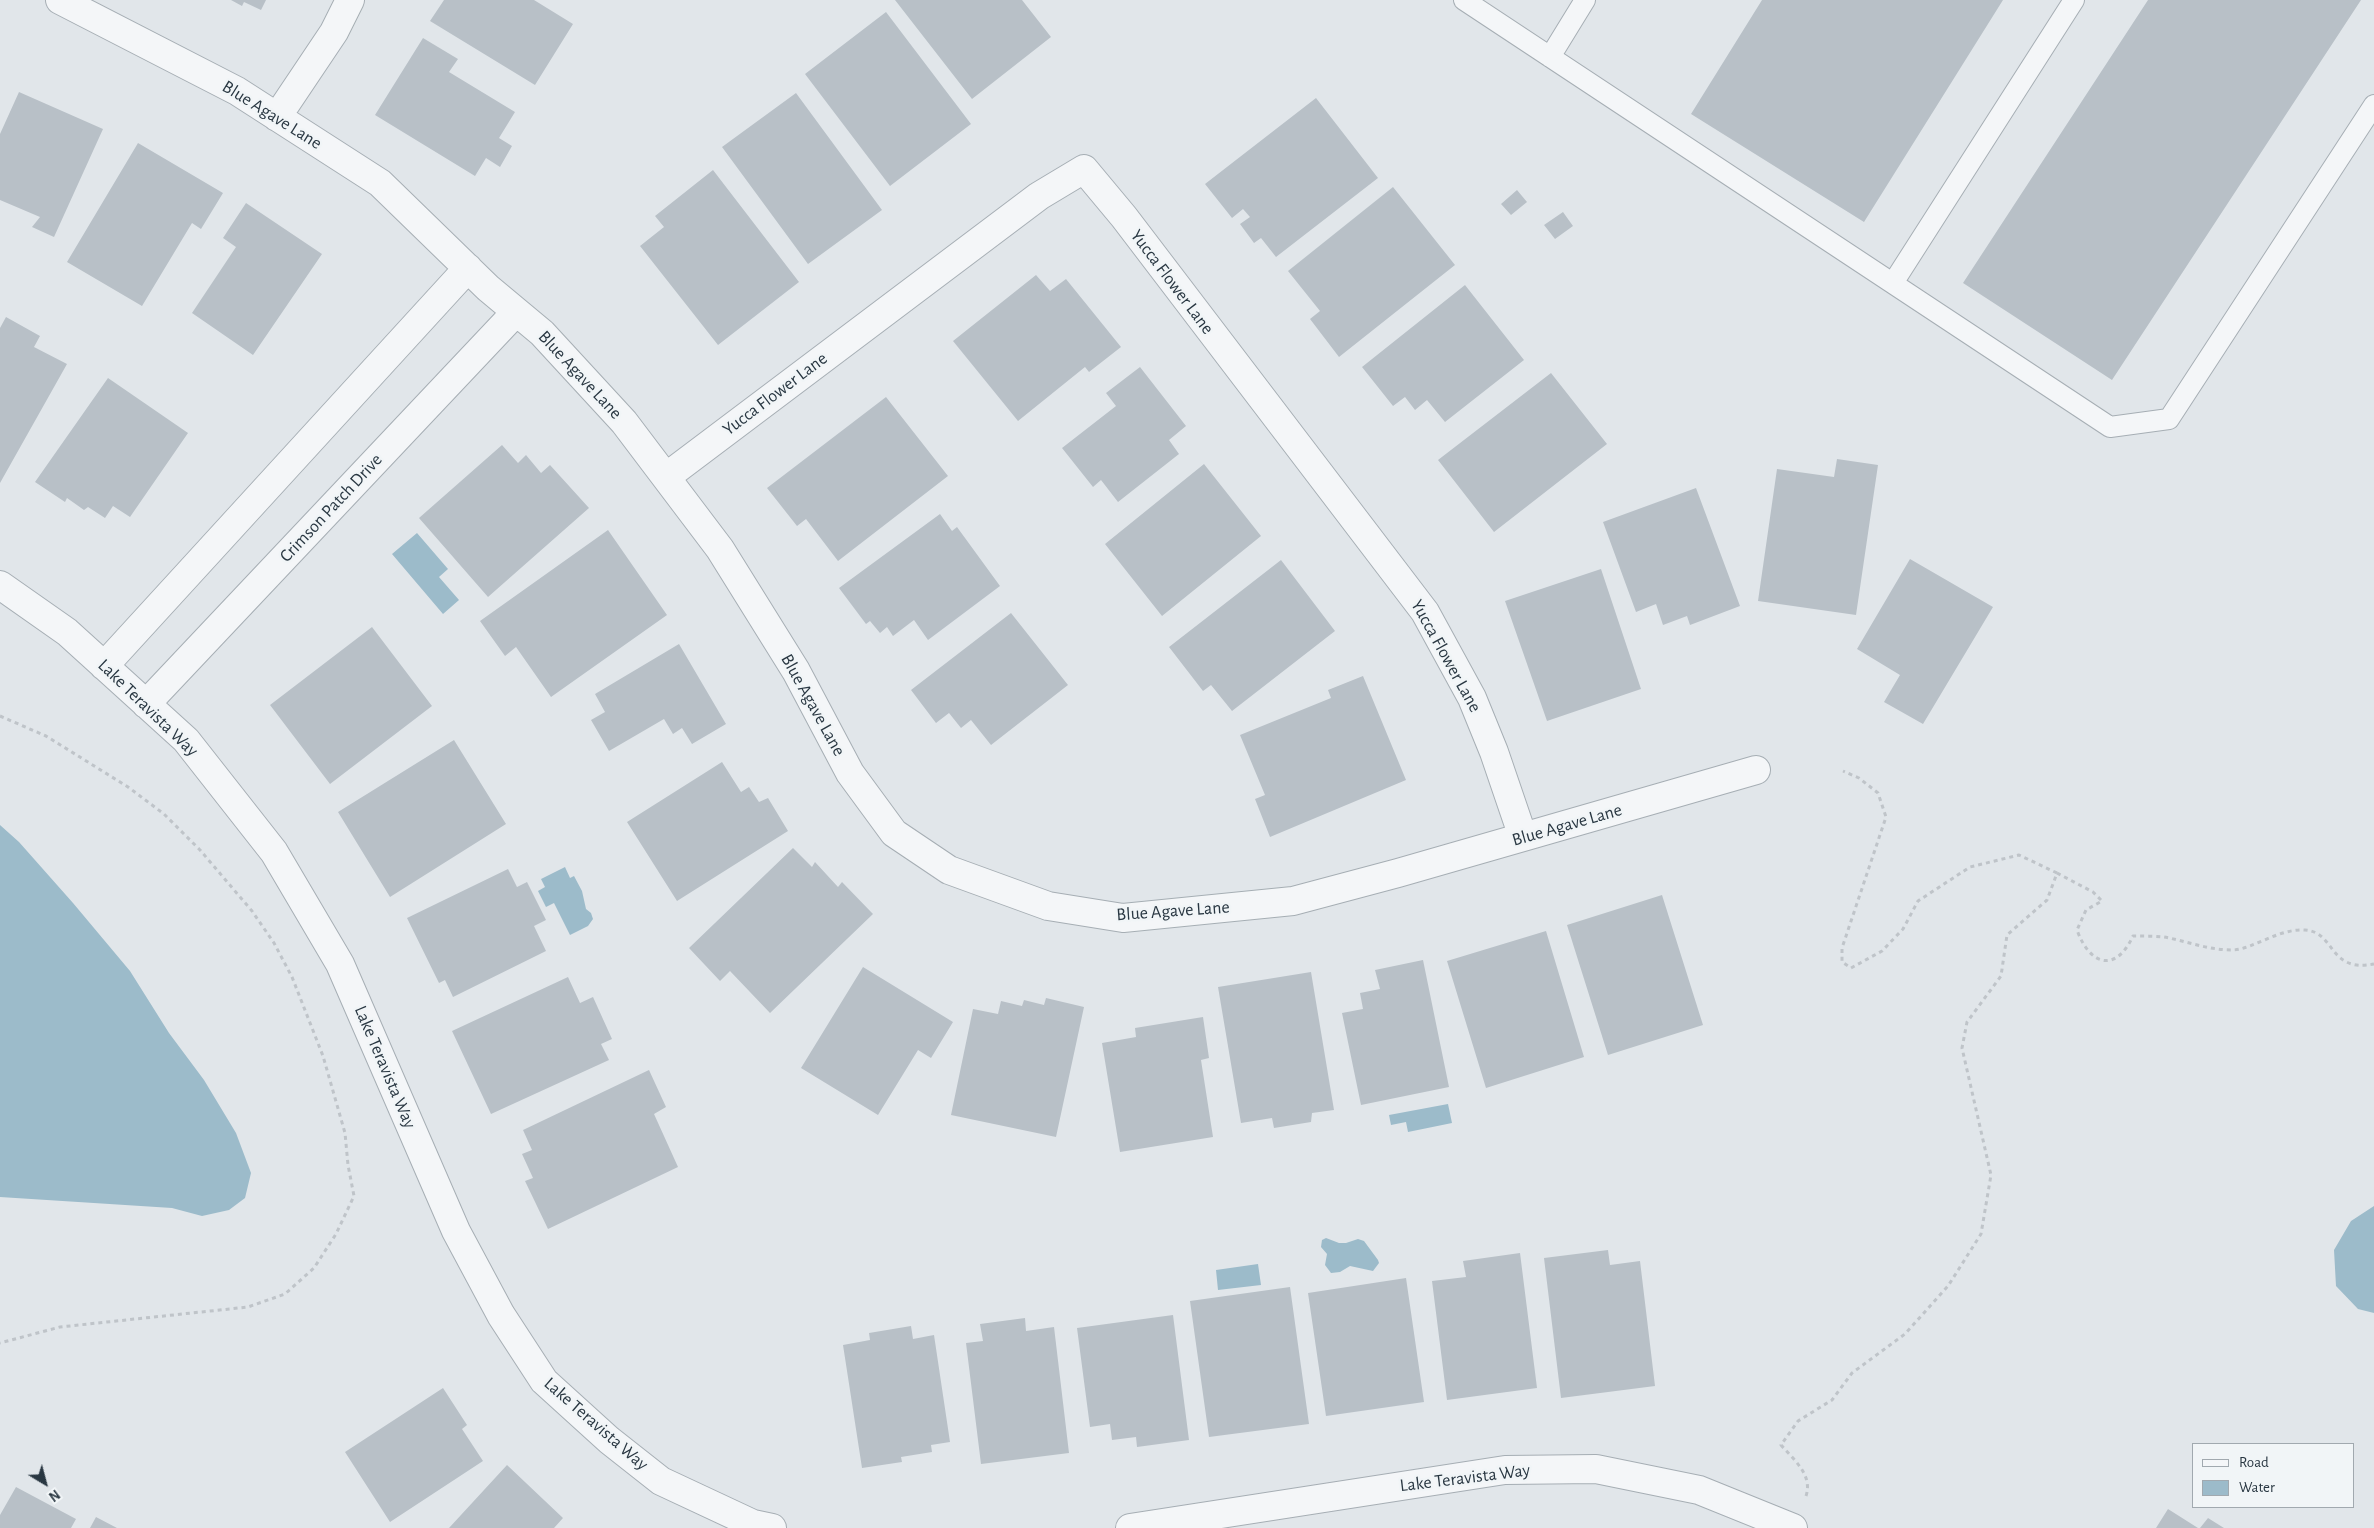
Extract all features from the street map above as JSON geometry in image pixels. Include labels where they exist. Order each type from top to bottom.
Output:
[{"type":"street","name":"Blue Agave Lane","points":[[60,0],[237,91],[380,183],[468,268],[542,334],[624,422],[720,549],[791,663],[850,773],[894,833],[949,870],[1048,906],[1123,918],[1293,901],[1756,770]]},
{"type":"street","points":[[277,117],[334,32],[350,0]]},
{"type":"street","name":"Yucca Flower Lane","points":[[666,477],[1038,196],[1084,169],[1124,217],[1425,612],[1472,698],[1494,752],[1523,837]]},
{"type":"street","points":[[104,666],[468,268]]},
{"type":"street","name":"Crimson Patch Drive","points":[[146,704],[516,312]]},
{"type":"street","name":"Lake Teravista Way","points":[[0,585],[67,632],[186,740],[274,852],[340,964],[456,1231],[501,1315],[544,1381],[609,1440],[662,1481],[753,1524],[772,1528]]},
{"type":"street","name":"Lake Teravista Way","points":[[1130,1528],[1162,1526],[1505,1470],[1596,1469],[1699,1490],[1793,1528]]},
{"type":"lane","points":[[1464,0],[2110,427],[2170,419],[2374,105]]},
{"type":"lane","points":[[1550,57],[1585,0]]},
{"type":"lane","points":[[1893,283],[2074,0]]},
{"type":"path","points":[[0,716],[46,736],[128,787],[164,814],[200,850],[252,911],[274,943],[292,977],[323,1056],[345,1133],[348,1165],[354,1196],[336,1234],[314,1268],[284,1294],[248,1307],[60,1327],[0,1343]]},
{"type":"path","points":[[1843,771],[1859,778],[1878,793],[1886,817],[1842,948],[1842,962],[1851,968],[1882,951],[1903,929],[1918,901],[1970,867],[2019,854],[2093,892],[2102,901],[2086,910],[2077,930],[2084,947],[2092,955],[2104,960],[2115,960],[2126,951],[2133,936],[2163,937],[2196,945],[2233,950],[2290,930],[2306,930],[2320,934],[2336,956],[2352,966],[2374,964]]},
{"type":"path","points":[[1806,1496],[1808,1489],[1807,1476],[1782,1445],[1798,1420],[1832,1400],[1852,1373],[1904,1334],[1948,1286],[1981,1234],[1991,1175],[1962,1048],[1967,1022],[2001,976],[2007,935],[2047,900],[2057,873]]},
{"type":"water","points":[[417,533],[448,569],[439,577],[459,600],[443,614],[392,554]]},
{"type":"water","points":[[0,825],[19,842],[130,971],[169,1033],[204,1080],[236,1133],[251,1173],[245,1198],[229,1210],[202,1216],[172,1208],[0,1197]]},
{"type":"water","points":[[565,867],[570,878],[574,876],[582,891],[586,909],[591,913],[593,919],[588,926],[570,935],[554,903],[546,907],[538,891],[545,887],[541,879]]},
{"type":"water","points":[[1448,1104],[1452,1123],[1408,1132],[1406,1122],[1391,1125],[1389,1115]]},
{"type":"water","points":[[2374,1206],[2374,1313],[2358,1309],[2336,1286],[2334,1250],[2351,1221]]},
{"type":"water","points":[[1326,1238],[1339,1243],[1358,1239],[1364,1241],[1379,1263],[1373,1271],[1350,1266],[1340,1272],[1331,1273],[1325,1265],[1327,1254],[1321,1247],[1322,1240]]},
{"type":"water","points":[[1258,1264],[1261,1285],[1218,1290],[1216,1270]]},
{"type":"building","points":[[231,0],[266,0],[261,10],[244,2],[242,6]]},
{"type":"building","points":[[444,0],[534,0],[573,24],[535,85],[430,21]]},
{"type":"building","points":[[895,0],[1022,0],[1051,37],[972,99]]},
{"type":"building","points":[[1762,0],[2003,0],[1864,222],[1691,114]]},
{"type":"building","points":[[2148,0],[2361,0],[2112,380],[1963,283]]},
{"type":"building","points":[[886,12],[971,124],[890,186],[805,74]]},
{"type":"building","points":[[423,38],[458,59],[449,72],[515,112],[499,138],[512,146],[500,167],[486,158],[475,176],[375,115]]},
{"type":"building","points":[[19,92],[103,129],[54,237],[32,227],[40,217],[0,200],[0,134]]},
{"type":"building","points":[[796,93],[882,210],[808,264],[722,147]]},
{"type":"building","points":[[1316,98],[1378,178],[1276,257],[1261,238],[1254,243],[1240,224],[1250,217],[1243,209],[1232,218],[1205,184]]},
{"type":"building","points":[[138,143],[223,193],[201,229],[192,223],[142,306],[67,262]]},
{"type":"building","points":[[713,170],[799,282],[718,345],[640,246],[664,227],[655,216]]},
{"type":"building","points":[[1393,187],[1455,265],[1339,357],[1310,319],[1320,311],[1288,271]]},
{"type":"building","points":[[1517,190],[1527,202],[1511,215],[1501,204]]},
{"type":"building","points":[[246,203],[322,254],[253,355],[192,313],[236,247],[223,238]]},
{"type":"building","points":[[1563,212],[1573,226],[1555,239],[1544,225]]},
{"type":"building","points":[[1036,275],[1050,291],[1066,279],[1121,347],[1089,372],[1085,367],[1018,421],[953,341]]},
{"type":"building","points":[[1465,285],[1524,360],[1445,422],[1427,400],[1415,410],[1405,397],[1393,406],[1362,367]]},
{"type":"building","points":[[6,317],[40,336],[34,347],[67,364],[0,483],[0,328]]},
{"type":"building","points":[[1140,367],[1186,426],[1169,440],[1179,454],[1118,502],[1101,480],[1093,487],[1062,448],[1116,406],[1106,393]]},
{"type":"building","points":[[1551,373],[1607,444],[1494,532],[1438,460]]},
{"type":"building","points":[[108,378],[188,433],[130,517],[113,506],[105,518],[88,507],[84,510],[67,498],[65,502],[35,482]]},
{"type":"building","points":[[886,397],[948,476],[838,561],[806,519],[797,526],[767,488]]},
{"type":"building","points":[[502,445],[518,463],[526,455],[541,473],[550,465],[589,508],[488,597],[419,518]]},
{"type":"building","points":[[1837,459],[1878,465],[1856,615],[1758,601],[1777,469],[1834,477]]},
{"type":"building","points":[[1204,464],[1261,536],[1162,616],[1105,544]]},
{"type":"building","points":[[1696,488],[1740,606],[1690,625],[1687,616],[1663,625],[1656,604],[1636,612],[1603,522]]},
{"type":"building","points":[[940,514],[952,531],[957,527],[1000,586],[928,640],[914,620],[893,636],[887,627],[880,633],[870,621],[866,624],[839,588]]},
{"type":"building","points":[[608,530],[667,615],[551,697],[516,647],[505,656],[480,621]]},
{"type":"building","points":[[1910,559],[1993,607],[1923,724],[1884,702],[1900,675],[1857,649]]},
{"type":"building","points":[[1281,560],[1335,631],[1232,711],[1211,685],[1203,691],[1169,647]]},
{"type":"building","points":[[1601,569],[1641,689],[1547,721],[1505,601]]},
{"type":"building","points":[[1011,613],[1068,685],[991,745],[971,720],[961,728],[949,713],[936,723],[911,690]]},
{"type":"building","points":[[372,627],[432,706],[330,784],[270,705]]},
{"type":"building","points":[[679,644],[726,724],[692,744],[682,728],[673,734],[664,719],[609,751],[591,720],[605,712],[595,694]]},
{"type":"building","points":[[1363,676],[1406,780],[1270,837],[1255,799],[1265,795],[1240,735],[1331,698],[1328,690]]},
{"type":"building","points":[[454,740],[506,824],[390,897],[338,812]]},
{"type":"building","points":[[722,762],[741,792],[749,787],[759,802],[768,798],[788,831],[677,901],[627,822]]},
{"type":"building","points":[[793,848],[812,867],[815,862],[838,887],[842,882],[873,914],[770,1013],[730,971],[720,981],[689,948]]},
{"type":"building","points":[[508,869],[517,887],[527,882],[546,920],[534,926],[546,951],[453,997],[445,980],[439,983],[407,918]]},
{"type":"building","points":[[1662,895],[1703,1025],[1608,1055],[1567,925]]},
{"type":"building","points":[[1546,931],[1584,1057],[1486,1088],[1447,961]]},
{"type":"building","points":[[1423,960],[1449,1087],[1361,1105],[1342,1013],[1363,1009],[1360,993],[1380,989],[1375,970]]},
{"type":"building","points":[[863,967],[953,1022],[931,1058],[918,1050],[878,1115],[801,1068]]},
{"type":"building","points":[[1311,972],[1334,1110],[1312,1113],[1311,1122],[1274,1128],[1272,1118],[1241,1123],[1218,987]]},
{"type":"building","points":[[568,977],[580,1003],[593,997],[612,1039],[601,1044],[609,1060],[491,1114],[452,1031]]},
{"type":"building","points":[[1046,998],[1084,1007],[1056,1137],[951,1115],[973,1009],[998,1014],[1001,1001],[1022,1006],[1024,1000],[1044,1005]]},
{"type":"building","points":[[1203,1017],[1209,1058],[1201,1060],[1213,1137],[1120,1152],[1102,1043],[1136,1037],[1135,1028]]},
{"type":"building","points":[[649,1070],[666,1107],[654,1114],[678,1167],[548,1229],[525,1181],[533,1178],[522,1154],[532,1150],[523,1130]]},
{"type":"building","points":[[1608,1250],[1610,1265],[1640,1261],[1655,1386],[1561,1398],[1544,1258]]},
{"type":"building","points":[[1520,1253],[1537,1388],[1447,1400],[1432,1281],[1466,1277],[1463,1261]]},
{"type":"building","points":[[1406,1278],[1424,1402],[1326,1416],[1308,1293]]},
{"type":"building","points":[[1290,1287],[1309,1424],[1209,1437],[1190,1301]]},
{"type":"building","points":[[1173,1315],[1189,1440],[1137,1447],[1136,1437],[1112,1440],[1110,1424],[1090,1427],[1077,1328]]},
{"type":"building","points":[[1025,1318],[1026,1331],[1054,1327],[1069,1453],[981,1464],[966,1343],[983,1341],[980,1324]]},
{"type":"building","points":[[911,1326],[913,1339],[934,1335],[950,1442],[931,1445],[932,1452],[901,1457],[902,1462],[862,1468],[843,1345],[870,1340],[869,1333]]},
{"type":"building","points":[[443,1388],[467,1425],[462,1429],[483,1461],[390,1522],[345,1452]]},
{"type":"building","points":[[507,1465],[563,1518],[554,1528],[449,1528]]},
{"type":"building","points":[[16,1487],[76,1519],[71,1528],[0,1528],[0,1515]]},
{"type":"building","points":[[2168,1509],[2198,1528],[2156,1528]]},
{"type":"building","points":[[96,1517],[117,1528],[90,1528]]},
{"type":"building","points":[[2208,1518],[2224,1528],[2200,1528]]}]
